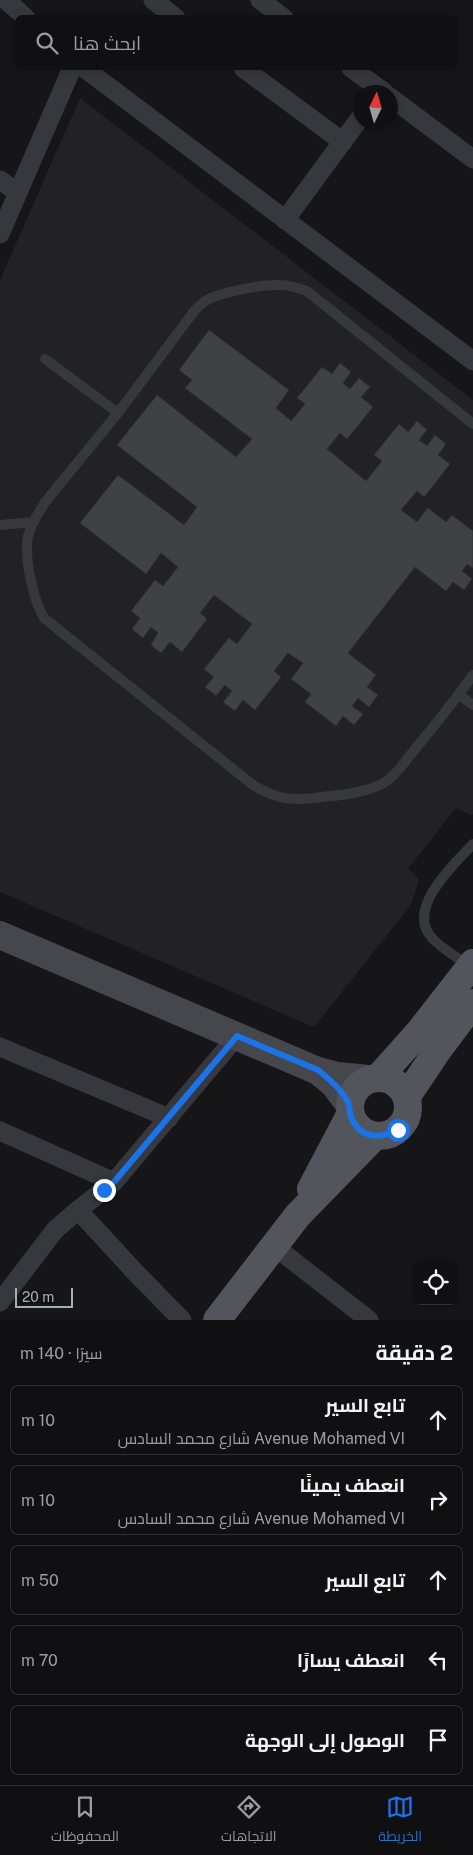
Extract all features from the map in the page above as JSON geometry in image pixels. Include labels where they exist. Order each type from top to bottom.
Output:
[{"type":"main road","points":[[0,935],[318,1070],[338,1076],[390,1079],[400,1086],[407,1096],[408,1108],[405,1120],[398,1130],[387,1135],[375,1136],[364,1132],[355,1125],[350,1109],[334,1084],[318,1070]]},
{"type":"main road","points":[[298,1215],[350,1109],[352,1093],[359,1084],[374,1078],[420,1031],[472,965]]},
{"type":"main road","points":[[407,1096],[473,1003]]},
{"type":"main road","points":[[217,1320],[298,1215],[375,1136]]},
{"type":"street","points":[[153,0],[172,15]]},
{"type":"street","points":[[260,0],[280,15]]},
{"type":"street","points":[[10,2],[23,15]]},
{"type":"street","points":[[0,234],[71,70]]},
{"type":"street","points":[[87,70],[473,361]]},
{"type":"street","points":[[246,70],[343,142]]},
{"type":"street","points":[[354,70],[373,85]]},
{"type":"street","points":[[398,103],[473,159]]},
{"type":"street","points":[[285,220],[353,128]]},
{"type":"street","points":[[0,180],[18,193]]},
{"type":"street","points":[[0,1302],[56,1230],[114,1182],[237,1036]]},
{"type":"street","points":[[0,1047],[169,1118]]},
{"type":"street","points":[[0,1131],[114,1182]]},
{"type":"street","points":[[78,1210],[182,1320]]},
{"type":"street","points":[[274,1246],[369,1320]]},
{"type":"lane","points":[[473,424],[307,291],[294,286],[280,285],[262,286],[220,295],[206,300],[195,310],[118,413],[46,501],[29,534],[27,547],[28,562],[36,597],[44,618],[252,785],[267,794],[284,798],[311,799],[356,792],[384,783],[399,768],[473,676]]},
{"type":"lane","points":[[46,359],[118,413]]},
{"type":"lane","points":[[0,525],[34,522]]},
{"type":"lane","points":[[459,695],[473,705]]},
{"type":"lane","points":[[472,965],[432,939],[427,932],[424,916],[430,896],[439,882],[473,844]]},
{"type":"shaded area","points":[[80,98],[473,400],[473,814],[470,815],[456,808],[408,869],[419,879],[411,905],[314,1027],[0,892],[0,280]]},
{"type":"building","points":[[209,330],[289,390],[276,408],[291,421],[305,404],[297,398],[322,367],[332,374],[340,363],[351,372],[343,383],[350,389],[359,378],[370,387],[361,397],[373,407],[347,439],[340,433],[327,449],[366,481],[382,461],[374,455],[399,424],[408,432],[417,421],[427,430],[419,440],[427,446],[435,435],[446,444],[438,455],[450,464],[424,497],[417,491],[401,510],[417,522],[428,508],[446,522],[452,515],[473,531],[473,568],[467,564],[462,571],[472,579],[464,590],[453,582],[446,591],[415,567],[348,653],[376,675],[367,687],[378,695],[369,707],[358,698],[352,706],[363,714],[354,725],[343,716],[336,726],[305,702],[311,694],[291,679],[303,663],[288,653],[274,671],[281,677],[255,710],[243,700],[235,711],[223,702],[232,691],[225,685],[216,696],[205,687],[214,677],[204,669],[229,638],[237,644],[252,624],[214,595],[200,613],[207,619],[182,652],[170,642],[161,653],[151,645],[158,633],[151,627],[143,638],[132,629],[140,618],[131,611],[155,580],[163,586],[178,567],[161,553],[146,574],[80,523],[118,475],[184,525],[197,507],[117,445],[157,395],[236,457],[252,439],[185,388],[192,380],[179,370]]},
{"type":"route","points":[[104,1190],[114,1182],[237,1036],[318,1070],[342,1093],[349,1104],[350,1115],[355,1125],[364,1132],[375,1136],[387,1135],[398,1130]]}]
